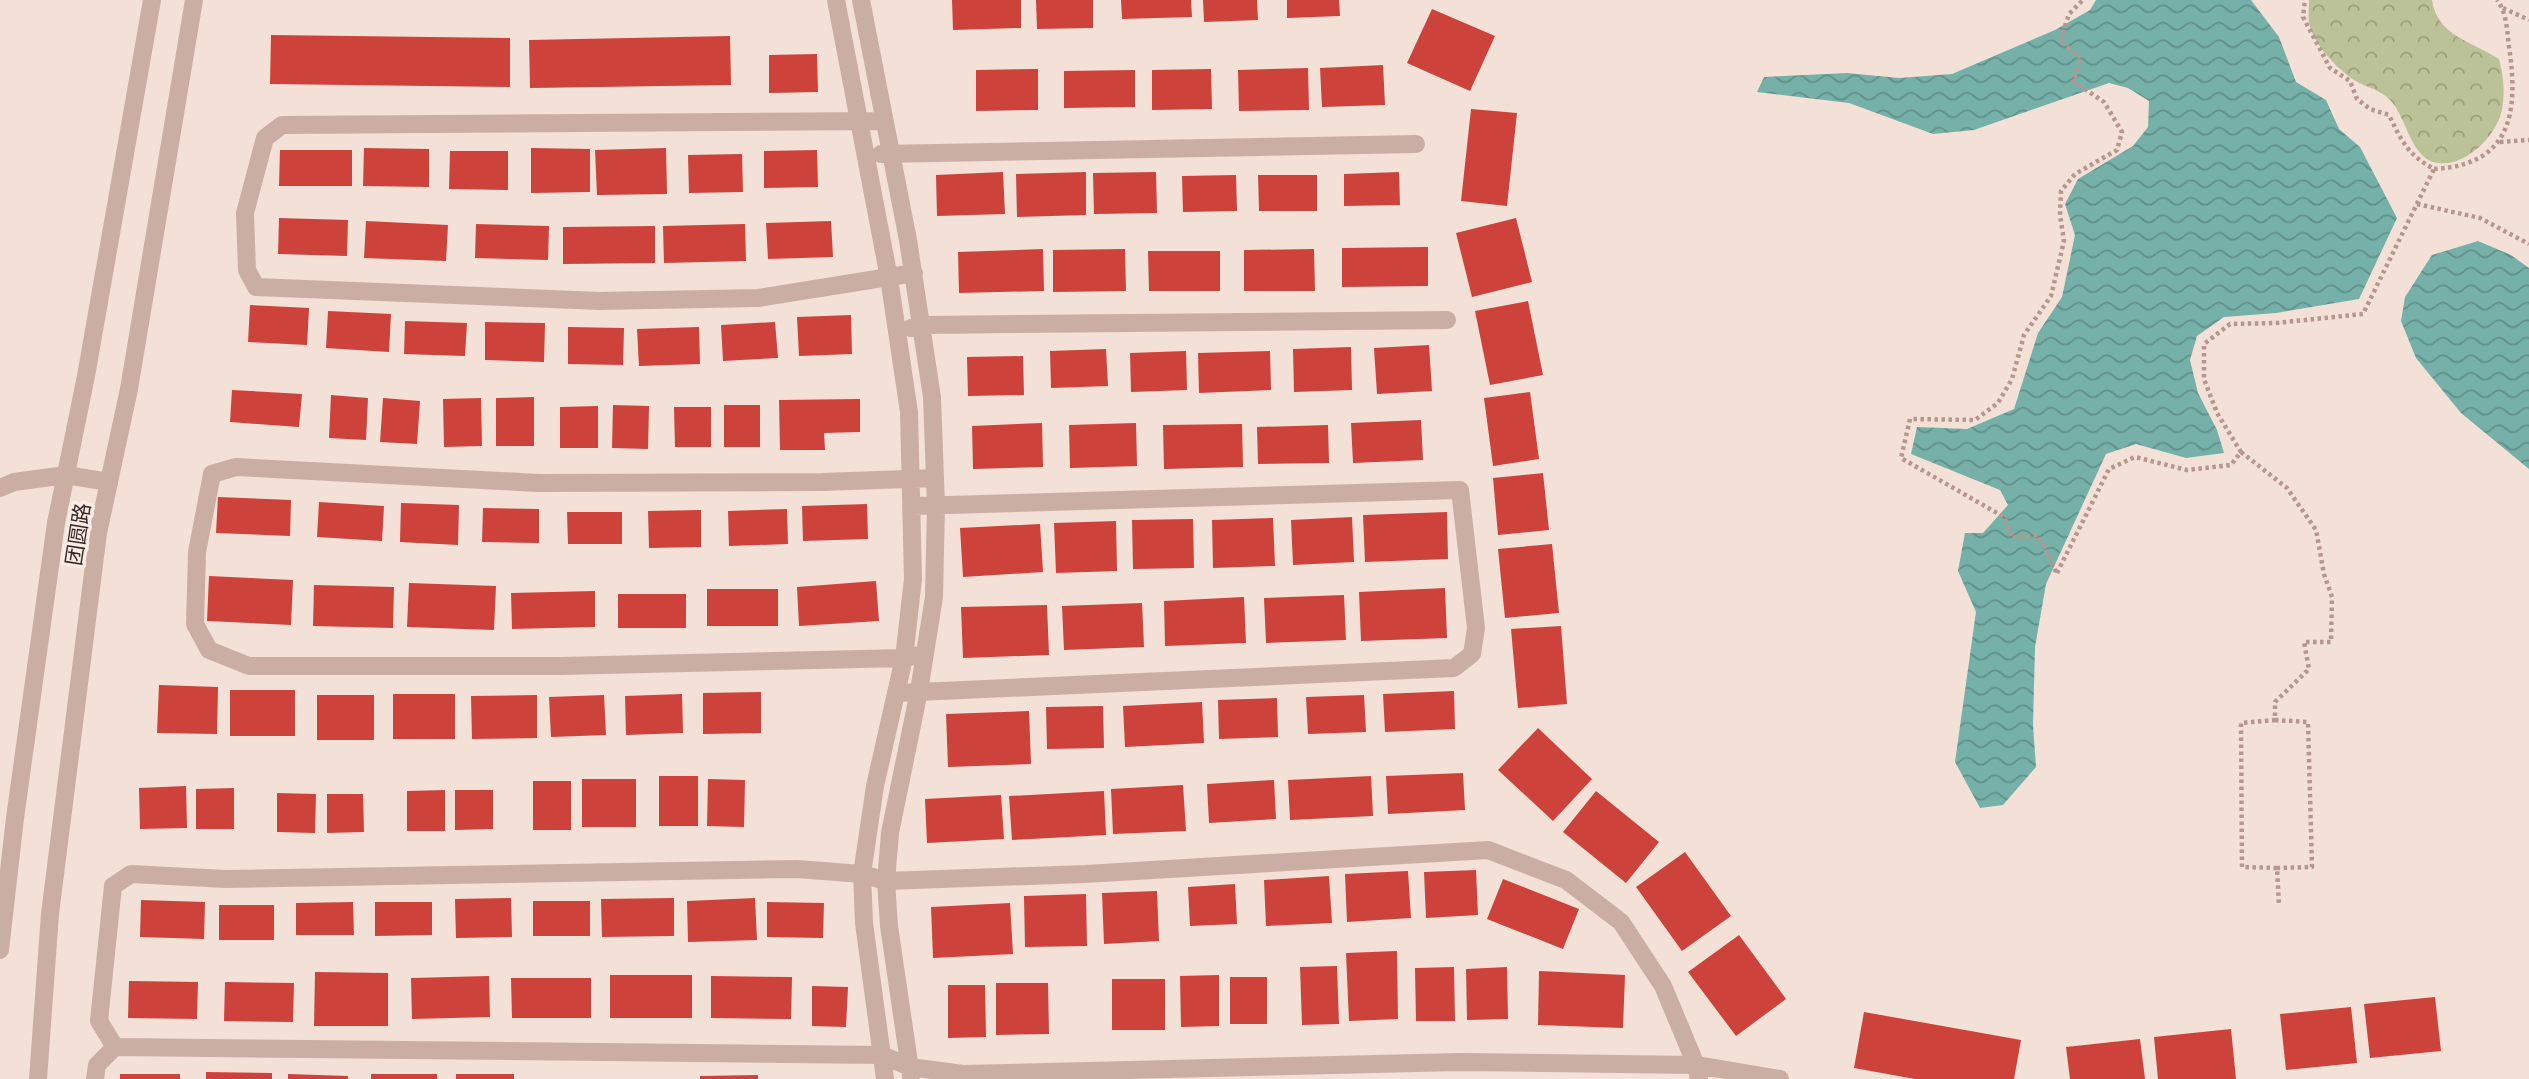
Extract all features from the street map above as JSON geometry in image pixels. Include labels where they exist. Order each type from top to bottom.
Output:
[{"type":"street","name":"团圆路","points":[[0,950],[15,818],[56,523],[86,376],[152,0]]},
{"type":"street","name":"团圆路","points":[[38,1079],[50,914],[99,533],[129,389],[194,0]]},
{"type":"street","points":[[836,0],[889,278],[909,412],[913,579],[904,657],[875,786],[862,874],[864,923],[885,1079]]},
{"type":"street","points":[[862,0],[914,273],[932,397],[936,505],[934,597],[919,691],[890,833],[886,881],[889,926],[911,1073]]},
{"type":"street","points":[[885,121],[282,125],[265,138],[246,213],[247,270],[256,287],[600,301],[758,298],[914,273]]},
{"type":"street","points":[[867,156],[891,153],[1416,144]]},
{"type":"street","points":[[897,332],[923,325],[1447,320]]},
{"type":"street","points":[[925,654],[904,657],[560,666],[250,666],[209,650],[195,624],[197,552],[212,474],[236,467],[539,483],[822,482],[935,478]]},
{"type":"street","points":[[0,488],[14,482],[66,475],[109,482]]},
{"type":"street","points":[[896,693],[1454,668],[1472,654],[1476,628],[1460,490],[912,506]]},
{"type":"street","points":[[115,1046],[99,1021],[113,886],[131,874],[226,879],[797,869],[862,874],[886,881],[1099,873],[1488,850],[1566,880],[1621,922],[1662,986],[1698,1072]]},
{"type":"street","points":[[96,1079],[97,1065],[115,1046],[882,1055],[911,1073],[1460,1062],[1698,1072],[1780,1079]]},
{"type":"path","points":[[2083,0],[2069,14],[2060,41],[2081,58],[2073,80],[2104,102],[2122,132],[2117,150],[2075,174],[2061,191],[2060,215],[2064,241],[2051,296],[2024,335],[2012,379],[1998,403],[1975,420],[1910,419],[1900,458],[2004,517],[2012,538],[2038,535],[2057,573],[2109,469],[2135,457],[2187,470],[2220,467],[2231,465],[2242,452]]},
{"type":"path","points":[[2305,0],[2303,17],[2330,68],[2350,81],[2357,99],[2370,109],[2389,115],[2401,141],[2415,159],[2434,169],[2459,167],[2479,159],[2500,142],[2513,103],[2511,58],[2503,8],[2497,0]]},
{"type":"path","points":[[2503,8],[2529,20]]},
{"type":"path","points":[[2500,142],[2529,140]]},
{"type":"path","points":[[2275,720],[2274,702],[2309,669],[2304,642],[2331,642],[2333,597],[2324,574],[2316,530],[2287,488],[2242,452],[2217,413],[2204,379],[2204,344],[2230,324],[2276,323],[2363,314],[2434,169]]},
{"type":"path","points":[[2417,204],[2480,218],[2529,244]]},
{"type":"path","points":[[2275,720],[2308,722],[2312,867],[2277,868],[2242,867],[2241,723],[2275,720]]},
{"type":"path","points":[[2277,868],[2279,906]]},
{"type":"green space","points":[[2309,0],[2432,0],[2435,12],[2449,30],[2499,59],[2504,95],[2500,117],[2490,135],[2474,152],[2454,162],[2433,162],[2425,158],[2391,101],[2347,75],[2320,47],[2309,22]]},
{"type":"water","points":[[2096,0],[2251,0],[2279,37],[2296,82],[2326,100],[2339,129],[2360,147],[2397,218],[2359,299],[2276,313],[2224,317],[2197,336],[2190,360],[2198,393],[2217,430],[2224,453],[2186,458],[2136,444],[2106,454],[2046,584],[2035,647],[2033,725],[2036,767],[2003,805],[1980,808],[1955,762],[1976,612],[1958,571],[1965,533],[1983,533],[2008,505],[2000,490],[1911,454],[1917,427],[1967,429],[2014,409],[2038,333],[2062,297],[2075,235],[2065,204],[2078,179],[2133,146],[2148,127],[2149,101],[2128,88],[2109,83],[1974,130],[1933,134],[1849,103],[1757,92],[1764,77],[1847,73],[1899,78],[1952,74],[2055,30],[2090,10]]},
{"type":"water","points":[[2478,241],[2511,255],[2529,268],[2529,469],[2461,413],[2416,358],[2401,321],[2405,297],[2432,255]]},
{"type":"building","points":[[952,0],[1021,0],[1021,28],[953,30]]},
{"type":"building","points":[[1036,0],[1093,0],[1093,28],[1037,29]]},
{"type":"building","points":[[1121,0],[1191,0],[1192,17],[1122,19]]},
{"type":"building","points":[[1203,0],[1257,0],[1258,20],[1204,22]]},
{"type":"building","points":[[1287,0],[1339,0],[1340,16],[1287,18]]},
{"type":"building","points":[[1432,9],[1495,36],[1470,91],[1407,63]]},
{"type":"building","points":[[271,35],[510,38],[510,87],[270,84]]},
{"type":"building","points":[[730,36],[731,85],[530,88],[529,40]]},
{"type":"building","points":[[817,54],[818,92],[769,93],[769,55]]},
{"type":"building","points":[[1383,65],[1385,105],[1322,107],[1320,68]]},
{"type":"building","points":[[1308,68],[1309,110],[1239,111],[1238,70]]},
{"type":"building","points":[[1038,69],[1038,110],[976,111],[976,70]]},
{"type":"building","points":[[1211,69],[1212,109],[1152,110],[1152,70]]},
{"type":"building","points":[[1135,70],[1135,107],[1064,108],[1064,71]]},
{"type":"building","points":[[1471,109],[1517,113],[1507,206],[1461,201]]},
{"type":"building","points":[[364,148],[429,149],[429,187],[363,186]]},
{"type":"building","points":[[531,148],[590,149],[590,192],[531,193]]},
{"type":"building","points":[[666,148],[667,194],[597,195],[595,150]]},
{"type":"building","points":[[280,150],[352,150],[352,186],[279,186]]},
{"type":"building","points":[[817,150],[818,187],[764,188],[764,151]]},
{"type":"building","points":[[450,151],[508,151],[508,190],[449,189]]},
{"type":"building","points":[[742,154],[743,192],[689,193],[688,155]]},
{"type":"building","points":[[1003,172],[1005,214],[937,216],[936,175]]},
{"type":"building","points":[[1086,172],[1086,215],[1017,217],[1016,174]]},
{"type":"building","points":[[1156,172],[1157,213],[1094,214],[1093,173]]},
{"type":"building","points":[[1399,172],[1400,205],[1344,206],[1344,174]]},
{"type":"building","points":[[1236,175],[1237,211],[1183,212],[1182,176]]},
{"type":"building","points":[[1258,175],[1317,175],[1317,211],[1259,211]]},
{"type":"building","points":[[279,218],[348,220],[347,256],[278,254]]},
{"type":"building","points":[[1516,218],[1532,282],[1472,297],[1456,233]]},
{"type":"building","points":[[366,221],[448,225],[446,261],[364,258]]},
{"type":"building","points":[[831,221],[833,257],[768,259],[766,223]]},
{"type":"building","points":[[476,224],[549,226],[548,260],[475,258]]},
{"type":"building","points":[[745,224],[746,261],[664,263],[663,226]]},
{"type":"building","points":[[655,226],[655,263],[563,264],[563,227]]},
{"type":"building","points":[[1428,247],[1428,286],[1342,287],[1342,248]]},
{"type":"building","points":[[1043,249],[1044,291],[959,293],[958,252]]},
{"type":"building","points":[[1125,249],[1126,291],[1053,292],[1053,250]]},
{"type":"building","points":[[1314,249],[1315,291],[1244,291],[1244,250]]},
{"type":"building","points":[[1148,251],[1220,251],[1220,291],[1149,291]]},
{"type":"building","points":[[1528,301],[1543,375],[1490,385],[1475,311]]},
{"type":"building","points":[[250,305],[309,308],[307,345],[248,342]]},
{"type":"building","points":[[328,311],[391,314],[389,352],[326,348]]},
{"type":"building","points":[[851,315],[852,354],[799,356],[797,317]]},
{"type":"building","points":[[405,321],[467,323],[465,356],[404,354]]},
{"type":"building","points":[[485,322],[545,323],[544,362],[485,360]]},
{"type":"building","points":[[775,322],[778,358],[723,361],[721,325]]},
{"type":"building","points":[[568,327],[624,328],[623,365],[568,364]]},
{"type":"building","points":[[699,327],[700,364],[639,366],[637,329]]},
{"type":"building","points":[[1429,345],[1432,391],[1377,394],[1374,348]]},
{"type":"building","points":[[1351,347],[1352,390],[1294,392],[1293,349]]},
{"type":"building","points":[[1106,349],[1108,386],[1051,388],[1050,351]]},
{"type":"building","points":[[1186,351],[1187,390],[1131,392],[1130,353]]},
{"type":"building","points":[[1270,351],[1271,390],[1199,393],[1198,353]]},
{"type":"building","points":[[1023,356],[1024,395],[968,396],[967,357]]},
{"type":"building","points":[[232,390],[302,394],[299,427],[230,422]]},
{"type":"building","points":[[1530,392],[1539,459],[1493,466],[1484,398]]},
{"type":"building","points":[[331,395],[368,398],[366,440],[329,438]]},
{"type":"building","points":[[534,397],[534,446],[496,446],[496,398]]},
{"type":"building","points":[[383,398],[420,401],[417,444],[380,442]]},
{"type":"building","points":[[481,398],[482,446],[444,447],[443,399]]},
{"type":"building","points":[[860,399],[860,432],[824,433],[825,450],[780,450],[779,400]]},
{"type":"building","points":[[613,405],[649,406],[648,449],[612,448]]},
{"type":"building","points":[[724,405],[760,405],[760,447],[724,447]]},
{"type":"building","points":[[598,406],[598,448],[560,448],[560,407]]},
{"type":"building","points":[[674,407],[711,407],[711,447],[675,447]]},
{"type":"building","points":[[1421,420],[1423,460],[1353,463],[1351,423]]},
{"type":"building","points":[[1042,423],[1043,467],[973,469],[972,426]]},
{"type":"building","points":[[1136,423],[1137,466],[1070,468],[1069,425]]},
{"type":"building","points":[[1242,424],[1243,467],[1164,469],[1163,425]]},
{"type":"building","points":[[1328,425],[1329,463],[1258,464],[1257,427]]},
{"type":"building","points":[[1543,473],[1549,530],[1498,535],[1493,478]]},
{"type":"building","points":[[218,497],[291,500],[290,536],[216,533]]},
{"type":"building","points":[[319,502],[384,506],[382,541],[317,537]]},
{"type":"building","points":[[401,503],[459,505],[458,545],[400,542]]},
{"type":"building","points":[[867,504],[868,539],[803,541],[802,506]]},
{"type":"building","points":[[483,508],[539,509],[539,543],[482,542]]},
{"type":"building","points":[[787,509],[788,544],[729,546],[728,511]]},
{"type":"building","points":[[701,510],[701,547],[649,548],[648,511]]},
{"type":"building","points":[[567,512],[622,512],[622,544],[568,544]]},
{"type":"building","points":[[1447,512],[1448,559],[1365,562],[1363,515]]},
{"type":"building","points":[[1352,517],[1354,562],[1293,565],[1291,520]]},
{"type":"building","points":[[1273,518],[1275,566],[1213,568],[1212,520]]},
{"type":"building","points":[[1193,519],[1194,568],[1133,569],[1132,520]]},
{"type":"building","points":[[1116,521],[1117,571],[1056,573],[1054,523]]},
{"type":"building","points":[[1040,524],[1043,572],[963,577],[960,528]]},
{"type":"building","points":[[1552,544],[1559,613],[1505,618],[1498,549]]},
{"type":"building","points":[[209,576],[293,580],[291,625],[207,621]]},
{"type":"building","points":[[876,581],[879,621],[799,626],[797,587]]},
{"type":"building","points":[[409,583],[496,586],[494,630],[407,627]]},
{"type":"building","points":[[314,585],[394,587],[393,628],[313,626]]},
{"type":"building","points":[[1445,588],[1447,638],[1361,641],[1359,592]]},
{"type":"building","points":[[707,589],[778,589],[778,626],[707,626]]},
{"type":"building","points":[[595,591],[595,627],[512,629],[511,593]]},
{"type":"building","points":[[618,594],[686,594],[686,628],[618,628]]},
{"type":"building","points":[[1344,595],[1346,640],[1266,643],[1264,598]]},
{"type":"building","points":[[1244,597],[1246,643],[1165,646],[1164,601]]},
{"type":"building","points":[[1142,603],[1144,647],[1064,650],[1062,606]]},
{"type":"building","points":[[1047,605],[1049,655],[963,658],[961,607]]},
{"type":"building","points":[[1561,626],[1567,704],[1518,708],[1511,629]]},
{"type":"building","points":[[159,685],[218,687],[217,734],[157,733]]},
{"type":"building","points":[[230,690],[295,690],[295,736],[230,736]]},
{"type":"building","points":[[1454,691],[1455,729],[1385,732],[1383,694]]},
{"type":"building","points":[[761,692],[761,733],[703,734],[703,693]]},
{"type":"building","points":[[393,694],[455,694],[455,739],[393,739]]},
{"type":"building","points":[[682,694],[683,733],[626,735],[625,696]]},
{"type":"building","points":[[317,695],[374,695],[374,740],[317,740]]},
{"type":"building","points":[[537,695],[537,738],[472,739],[471,696]]},
{"type":"building","points":[[604,695],[606,735],[551,737],[549,697]]},
{"type":"building","points":[[1364,695],[1366,732],[1308,734],[1306,697]]},
{"type":"building","points":[[1277,698],[1278,737],[1219,739],[1218,700]]},
{"type":"building","points":[[1202,702],[1204,743],[1125,747],[1123,706]]},
{"type":"building","points":[[1103,706],[1104,748],[1047,749],[1046,707]]},
{"type":"building","points":[[1029,711],[1031,764],[948,767],[946,714]]},
{"type":"building","points":[[1538,728],[1592,779],[1553,821],[1498,770]]},
{"type":"building","points":[[1463,773],[1465,810],[1388,814],[1386,776]]},
{"type":"building","points":[[659,776],[698,776],[698,826],[659,826]]},
{"type":"building","points":[[1371,776],[1373,816],[1290,820],[1288,780]]},
{"type":"building","points":[[582,779],[636,779],[636,827],[582,827]]},
{"type":"building","points":[[708,779],[745,780],[744,827],[707,826]]},
{"type":"building","points":[[1274,780],[1276,819],[1209,823],[1207,784]]},
{"type":"building","points":[[533,781],[571,781],[571,830],[533,830]]},
{"type":"building","points":[[1183,785],[1186,831],[1113,834],[1111,789]]},
{"type":"building","points":[[186,786],[187,828],[140,829],[139,788]]},
{"type":"building","points":[[234,788],[234,829],[196,829],[196,789]]},
{"type":"building","points":[[445,790],[445,831],[407,831],[407,791]]},
{"type":"building","points":[[455,790],[493,790],[493,829],[455,830]]},
{"type":"building","points":[[1104,791],[1106,835],[1012,840],[1009,796]]},
{"type":"building","points":[[1596,791],[1659,842],[1626,883],[1563,832]]},
{"type":"building","points":[[277,793],[316,794],[315,833],[277,832]]},
{"type":"building","points":[[327,794],[363,794],[364,832],[327,833]]},
{"type":"building","points":[[1001,795],[1004,839],[927,843],[925,799]]},
{"type":"building","points":[[1685,852],[1731,916],[1682,951],[1636,887]]},
{"type":"building","points":[[1476,870],[1478,915],[1426,918],[1424,872]]},
{"type":"building","points":[[1408,871],[1411,918],[1347,922],[1345,874]]},
{"type":"building","points":[[1329,876],[1332,923],[1266,926],[1264,880]]},
{"type":"building","points":[[1503,879],[1579,909],[1563,949],[1487,919]]},
{"type":"building","points":[[1235,884],[1237,924],[1190,926],[1188,887]]},
{"type":"building","points":[[1157,891],[1159,941],[1104,944],[1102,893]]},
{"type":"building","points":[[1086,894],[1087,946],[1025,947],[1024,896]]},
{"type":"building","points":[[511,898],[512,937],[456,938],[455,899]]},
{"type":"building","points":[[674,898],[674,936],[602,937],[601,899]]},
{"type":"building","points":[[755,898],[757,940],[688,942],[687,901]]},
{"type":"building","points":[[141,900],[205,902],[204,939],[140,937]]},
{"type":"building","points":[[533,901],[590,901],[590,936],[533,936]]},
{"type":"building","points":[[353,902],[354,935],[296,935],[296,903]]},
{"type":"building","points":[[375,902],[432,902],[432,935],[375,936]]},
{"type":"building","points":[[767,902],[824,903],[823,938],[767,937]]},
{"type":"building","points":[[1010,903],[1013,954],[933,958],[931,907]]},
{"type":"building","points":[[219,905],[274,905],[274,940],[219,940]]},
{"type":"building","points":[[1739,935],[1786,999],[1736,1036],[1688,972]]},
{"type":"building","points":[[1397,951],[1398,1019],[1349,1021],[1346,953]]},
{"type":"building","points":[[1337,966],[1339,1024],[1302,1025],[1300,967]]},
{"type":"building","points":[[1454,967],[1455,1021],[1416,1021],[1415,968]]},
{"type":"building","points":[[1507,967],[1508,1019],[1467,1020],[1466,969]]},
{"type":"building","points":[[1539,971],[1625,975],[1623,1028],[1538,1025]]},
{"type":"building","points":[[315,972],[388,973],[388,1026],[314,1026]]},
{"type":"building","points":[[610,975],[692,975],[692,1018],[610,1018]]},
{"type":"building","points":[[1219,975],[1219,1026],[1181,1027],[1180,976]]},
{"type":"building","points":[[489,976],[490,1017],[412,1019],[411,978]]},
{"type":"building","points":[[711,976],[792,977],[791,1019],[711,1018]]},
{"type":"building","points":[[1230,977],[1267,977],[1267,1024],[1230,1024]]},
{"type":"building","points":[[511,978],[591,978],[591,1018],[512,1018]]},
{"type":"building","points":[[1112,979],[1165,979],[1165,1030],[1112,1030]]},
{"type":"building","points":[[129,981],[198,982],[197,1019],[128,1018]]},
{"type":"building","points":[[225,982],[294,983],[293,1022],[224,1021]]},
{"type":"building","points":[[996,983],[1048,983],[1049,1034],[996,1035]]},
{"type":"building","points":[[948,985],[985,985],[986,1037],[948,1038]]},
{"type":"building","points":[[812,986],[848,987],[846,1027],[812,1026]]},
{"type":"building","points":[[2435,997],[2441,1051],[2370,1058],[2364,1004]]},
{"type":"building","points":[[2351,1007],[2357,1063],[2286,1070],[2280,1014]]},
{"type":"building","points":[[1864,1012],[2021,1040],[2014,1079],[1915,1079],[1854,1068]]},
{"type":"building","points":[[2231,1029],[2236,1079],[2158,1079],[2154,1037]]},
{"type":"building","points":[[2140,1039],[2145,1079],[2070,1079],[2066,1047]]},
{"type":"building","points":[[206,1072],[272,1073],[272,1079],[206,1079]]},
{"type":"building","points":[[120,1074],[180,1074],[180,1079],[120,1079]]},
{"type":"building","points":[[288,1074],[348,1076],[348,1079],[288,1079]]},
{"type":"building","points":[[371,1074],[437,1074],[437,1079],[371,1079]]},
{"type":"building","points":[[456,1074],[514,1074],[514,1079],[456,1079]]},
{"type":"building","points":[[758,1075],[758,1079],[700,1079],[700,1076]]}]
